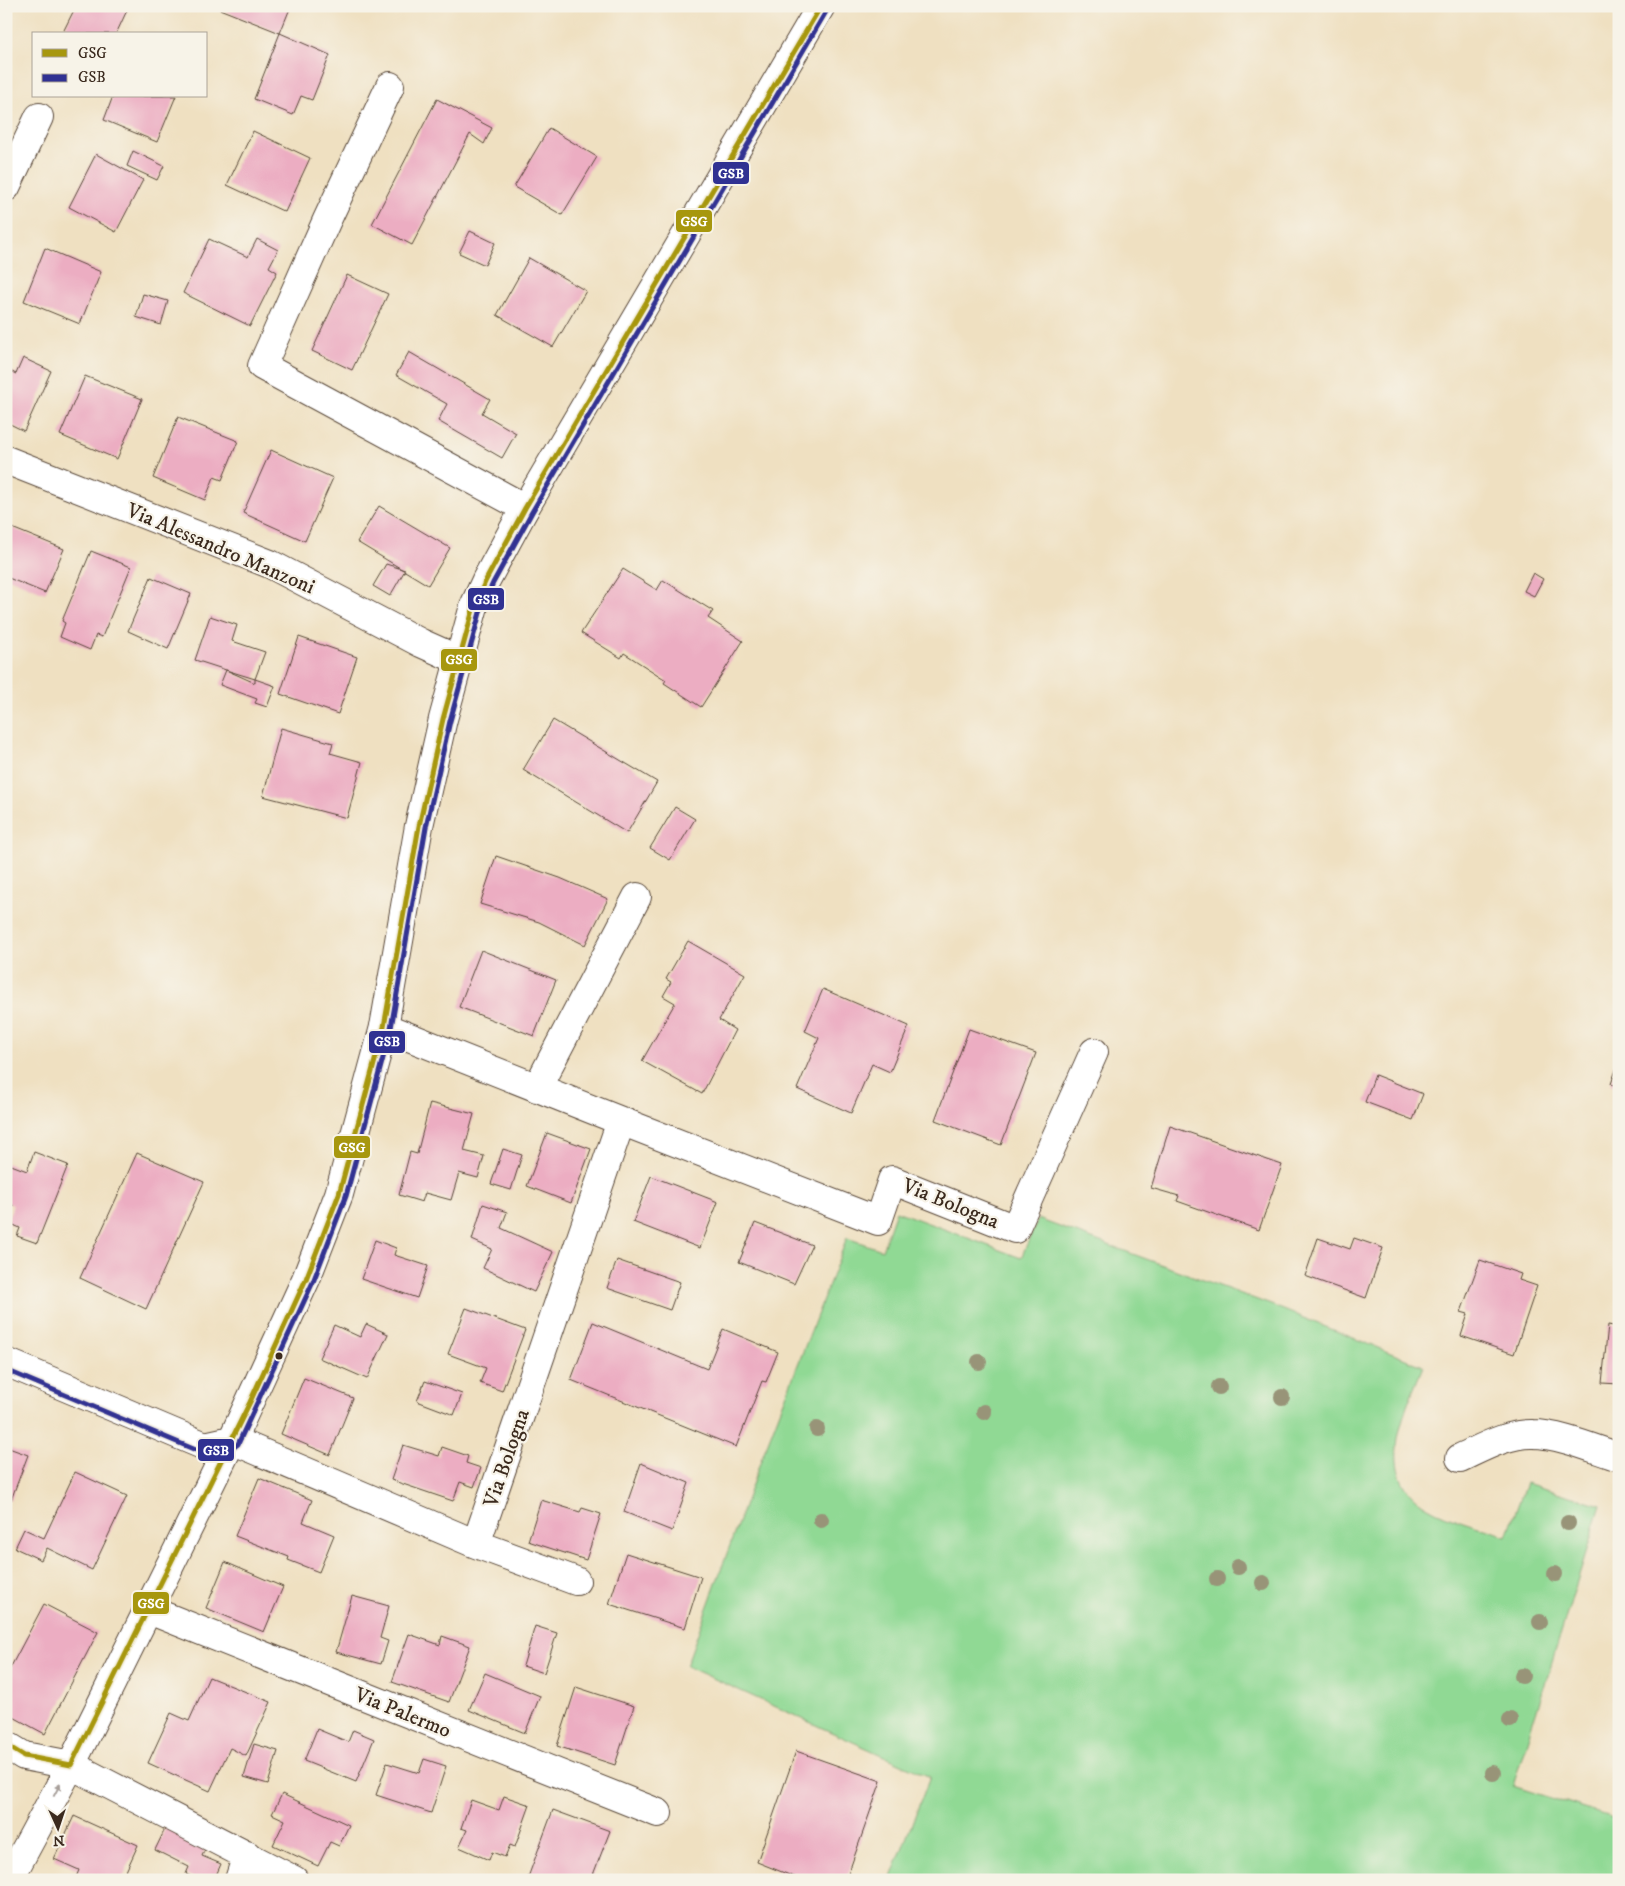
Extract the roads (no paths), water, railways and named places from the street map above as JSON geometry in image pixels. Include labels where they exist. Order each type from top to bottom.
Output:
[{"type":"street","points":[[9,1880],[70,1765],[210,1486],[306,1279],[339,1194],[384,1027],[419,826],[443,719],[474,606],[525,508],[821,6]]},
{"type":"street","points":[[390,86],[327,220],[262,366],[525,508]]},
{"type":"street","points":[[6,187],[39,117]]},
{"type":"street","name":"Via Alessandro Manzoni","points":[[6,460],[270,564],[428,646],[459,660]]},
{"type":"street","points":[[537,1088],[637,897]]},
{"type":"street","name":"Via Bologna","points":[[384,1027],[878,1221],[892,1180],[1015,1229],[1094,1052]]},
{"type":"street","name":"Via Bologna","points":[[476,1544],[621,1121]]},
{"type":"street","points":[[6,1362],[205,1446],[232,1440],[476,1544],[576,1581]]},
{"type":"street","points":[[1460,1458],[1510,1438],[1532,1433],[1550,1435],[1619,1457]]},
{"type":"street","points":[[205,1446],[212,1466],[210,1486]]},
{"type":"street","name":"Via Palermo","points":[[149,1610],[658,1812]]},
{"type":"street","points":[[6,1745],[24,1756],[70,1765],[243,1867],[294,1880]]}]
